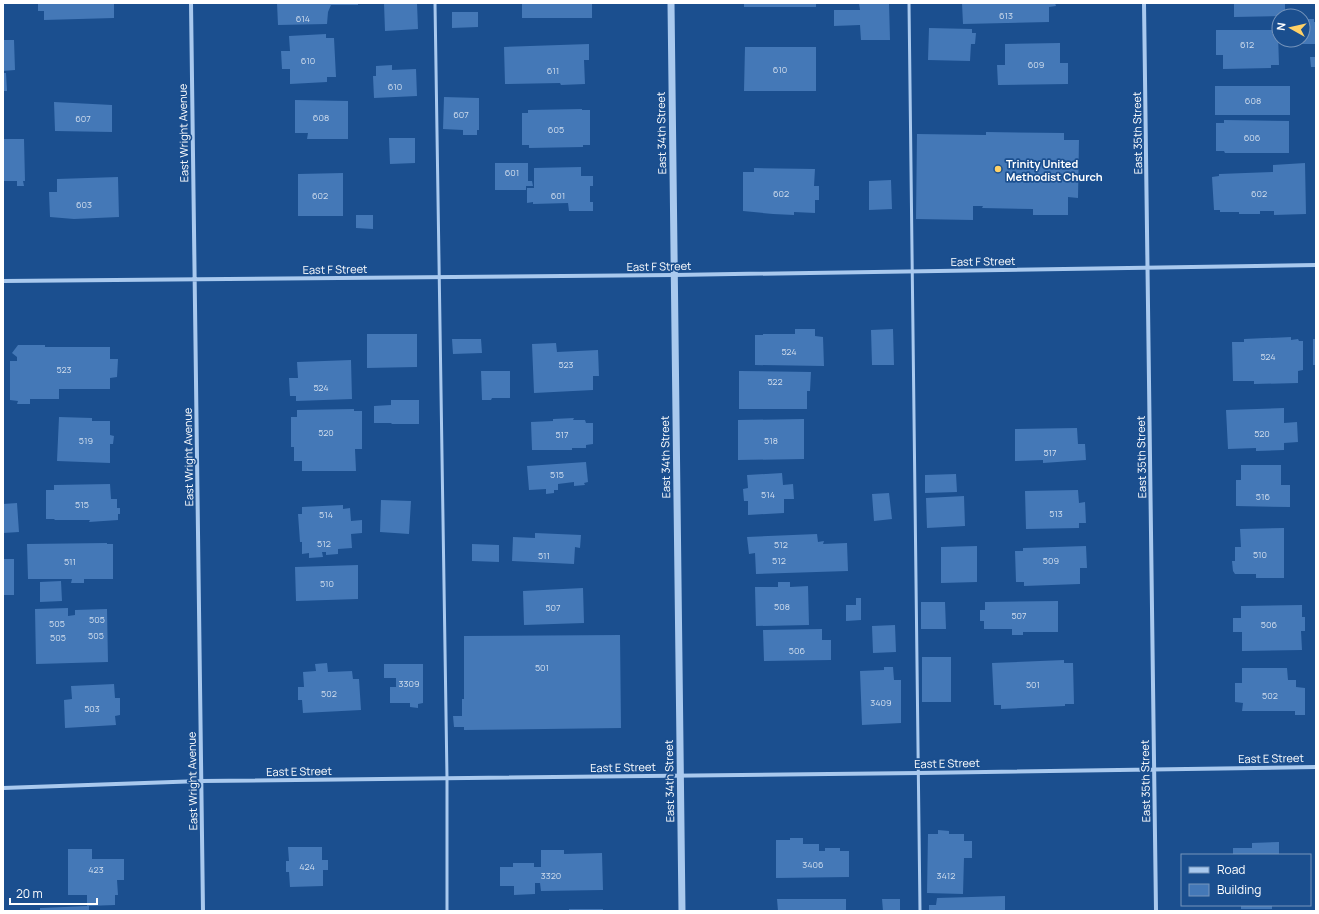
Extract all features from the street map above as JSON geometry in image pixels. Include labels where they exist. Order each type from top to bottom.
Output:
[{"type":"street","name":"East Wright Avenue","points":[[191,3],[202,911]]},
{"type":"street","name":"East 34th Street","points":[[671,3],[682,911]]},
{"type":"street","name":"East 35th Street","points":[[1144,3],[1156,911]]},
{"type":"street","name":"East F Street","points":[[3,281],[674,275],[1316,265]]},
{"type":"street","name":"East E Street","points":[[3,788],[201,781],[1316,767]]},
{"type":"lane","points":[[435,3],[447,778],[447,911]]},
{"type":"lane","points":[[909,3],[920,911]]},
{"type":"building","points":[[38,3],[114,3],[114,18],[44,20],[44,11],[38,11]]},
{"type":"building","points":[[277,3],[358,3],[358,5],[331,5],[328,12],[327,24],[278,25]]},
{"type":"building","points":[[384,3],[417,3],[418,29],[385,31]]},
{"type":"building","points":[[522,3],[592,3],[592,18],[522,18]]},
{"type":"building","points":[[744,3],[816,3],[816,7],[744,7]]},
{"type":"building","points":[[859,3],[889,3],[890,40],[861,40],[860,25],[834,26],[834,10],[860,10]]},
{"type":"building","points":[[962,3],[1055,3],[1056,6],[1049,7],[1049,22],[963,24]]},
{"type":"building","points":[[1234,3],[1285,3],[1285,8],[1271,8],[1271,16],[1234,17]]},
{"type":"building","points":[[452,12],[478,12],[478,27],[452,28]]},
{"type":"building","points":[[1311,19],[1314,19],[1314,22],[1316,22],[1316,44],[1311,44]]},
{"type":"building","points":[[929,28],[972,29],[972,33],[976,33],[975,44],[971,44],[970,61],[928,60]]},
{"type":"building","points":[[1216,30],[1271,30],[1271,48],[1278,48],[1279,65],[1271,65],[1271,68],[1223,69],[1223,55],[1216,55]]},
{"type":"building","points":[[326,34],[326,38],[334,38],[336,77],[327,77],[327,82],[290,84],[290,69],[282,69],[281,51],[290,51],[289,36]]},
{"type":"building","points":[[3,40],[14,40],[15,70],[3,71]]},
{"type":"building","points":[[1060,43],[1060,63],[1068,63],[1068,84],[998,85],[997,65],[1005,65],[1005,44]]},
{"type":"building","points":[[589,44],[589,60],[584,60],[585,84],[505,84],[504,47]]},
{"type":"building","points":[[745,47],[816,47],[816,91],[744,91]]},
{"type":"building","points":[[1310,57],[1316,57],[1316,67],[1311,67]]},
{"type":"building","points":[[392,65],[392,70],[416,69],[417,96],[374,98],[373,76],[376,76],[376,66]]},
{"type":"building","points":[[3,73],[6,73],[7,91],[3,91]]},
{"type":"building","points":[[1215,86],[1290,86],[1290,115],[1215,115]]},
{"type":"building","points":[[444,97],[479,98],[479,130],[477,130],[477,135],[463,135],[463,130],[443,129]]},
{"type":"building","points":[[295,100],[348,101],[348,139],[307,139],[308,133],[295,133]]},
{"type":"building","points":[[54,102],[112,105],[112,132],[55,131]]},
{"type":"building","points":[[528,110],[590,110],[590,145],[583,145],[583,147],[529,148],[529,145],[522,145],[522,113],[528,113]]},
{"type":"building","points":[[1224,120],[1289,121],[1289,153],[1225,153],[1224,151],[1216,151],[1216,123],[1224,123]]},
{"type":"building","name":"Trinity United Methodist Church","points":[[986,132],[1064,133],[1064,140],[1079,140],[1078,198],[1068,197],[1068,215],[1033,215],[1033,209],[982,208],[983,206],[973,206],[973,220],[916,219],[917,134],[986,135]]},
{"type":"building","points":[[389,138],[415,138],[415,163],[390,164]]},
{"type":"building","points":[[3,139],[24,139],[24,186],[17,186],[17,181],[3,181]]},
{"type":"building","points":[[495,163],[528,163],[528,181],[532,181],[533,186],[526,186],[526,190],[495,190]]},
{"type":"building","points":[[1305,163],[1306,214],[1274,215],[1274,211],[1260,211],[1260,214],[1239,214],[1239,212],[1220,212],[1220,210],[1214,210],[1212,177],[1219,176],[1219,174],[1273,172],[1273,165]]},
{"type":"building","points":[[581,167],[581,176],[593,176],[593,186],[590,186],[590,202],[593,202],[593,211],[569,211],[568,203],[527,203],[527,188],[534,188],[534,168]]},
{"type":"building","points":[[754,168],[815,169],[814,186],[819,186],[819,200],[815,200],[815,213],[794,212],[794,215],[743,211],[743,172],[754,172]]},
{"type":"building","points":[[343,173],[343,216],[298,216],[298,174]]},
{"type":"building","points":[[118,177],[119,217],[74,219],[50,217],[49,192],[57,192],[57,179]]},
{"type":"building","points":[[891,180],[892,209],[869,210],[869,181]]},
{"type":"building","points":[[356,215],[373,215],[373,229],[356,228]]},
{"type":"building","points":[[795,329],[815,329],[815,336],[823,337],[824,366],[755,365],[755,335],[795,334]]},
{"type":"building","points":[[893,329],[894,365],[872,365],[871,330]]},
{"type":"building","points":[[367,334],[417,334],[417,367],[367,368]]},
{"type":"building","points":[[1291,337],[1291,340],[1298,339],[1299,341],[1303,341],[1303,370],[1298,371],[1298,383],[1254,384],[1254,381],[1233,381],[1232,342],[1244,342],[1244,339]]},
{"type":"building","points":[[452,339],[481,339],[482,353],[453,354]]},
{"type":"building","points":[[1313,339],[1316,339],[1316,365],[1313,365]]},
{"type":"building","points":[[556,343],[557,352],[598,350],[599,376],[593,376],[593,390],[534,393],[532,344]]},
{"type":"building","points":[[18,345],[45,345],[45,347],[110,347],[110,359],[118,359],[117,377],[110,378],[110,389],[59,389],[59,399],[30,399],[30,404],[17,404],[18,401],[10,400],[10,361],[17,361],[17,357],[12,353]]},
{"type":"building","points":[[351,360],[352,399],[296,401],[296,396],[290,396],[289,378],[298,378],[297,362]]},
{"type":"building","points":[[481,371],[510,371],[510,398],[492,398],[491,400],[482,400]]},
{"type":"building","points":[[739,371],[811,372],[810,391],[807,391],[807,409],[739,409]]},
{"type":"building","points":[[391,400],[419,400],[419,424],[374,423],[374,406],[391,405]]},
{"type":"building","points":[[1284,408],[1284,423],[1297,422],[1298,442],[1284,443],[1284,450],[1256,451],[1256,448],[1228,449],[1226,410]]},
{"type":"building","points":[[354,409],[354,411],[362,411],[362,449],[355,449],[356,471],[302,471],[302,461],[294,461],[294,447],[291,447],[291,417],[297,417],[297,410]]},
{"type":"building","points":[[59,417],[92,418],[92,421],[110,421],[110,435],[114,436],[113,444],[110,444],[110,463],[57,461]]},
{"type":"building","points":[[574,418],[573,420],[585,420],[586,423],[593,423],[593,444],[586,445],[586,448],[572,448],[572,450],[532,450],[531,422]]},
{"type":"building","points":[[804,419],[804,459],[738,460],[738,420]]},
{"type":"building","points":[[1077,428],[1078,444],[1085,444],[1086,460],[1043,463],[1043,460],[1015,461],[1015,429]]},
{"type":"building","points":[[586,462],[588,482],[584,483],[585,485],[574,486],[574,482],[558,484],[558,490],[554,490],[554,493],[546,494],[546,489],[529,490],[527,466]]},
{"type":"building","points":[[1241,465],[1281,465],[1281,485],[1290,485],[1290,507],[1236,506],[1236,480],[1241,480]]},
{"type":"building","points":[[782,473],[783,485],[793,484],[794,499],[784,499],[784,513],[748,515],[748,501],[744,501],[743,489],[748,488],[747,475]]},
{"type":"building","points":[[956,474],[957,492],[925,493],[925,475]]},
{"type":"building","points":[[110,484],[111,499],[117,499],[117,508],[120,508],[118,520],[89,522],[90,520],[46,519],[46,490],[54,490],[54,485]]},
{"type":"building","points":[[1078,490],[1079,503],[1085,502],[1086,523],[1079,523],[1079,528],[1026,529],[1025,491]]},
{"type":"building","points":[[889,493],[892,519],[874,521],[872,494]]},
{"type":"building","points":[[964,496],[965,526],[927,528],[926,498]]},
{"type":"building","points":[[381,500],[411,501],[409,534],[380,532]]},
{"type":"building","points":[[17,503],[19,532],[3,533],[3,504]]},
{"type":"building","points":[[343,505],[343,509],[350,508],[351,521],[362,520],[362,533],[351,534],[352,548],[338,549],[338,554],[326,555],[326,552],[322,552],[323,557],[309,558],[309,553],[302,554],[298,514],[302,514],[302,507]]},
{"type":"building","points":[[1284,528],[1284,578],[1256,578],[1256,574],[1235,574],[1233,571],[1232,561],[1235,561],[1235,547],[1241,547],[1240,529]]},
{"type":"building","points":[[535,533],[581,535],[580,548],[575,547],[574,564],[512,561],[513,537],[535,538]]},
{"type":"building","points":[[817,534],[818,542],[824,541],[823,544],[847,543],[848,571],[756,574],[755,553],[749,554],[747,537]]},
{"type":"building","points":[[27,544],[113,544],[113,579],[84,579],[84,583],[71,583],[72,579],[28,579]]},
{"type":"building","points":[[472,544],[499,545],[499,562],[472,561]]},
{"type":"building","points":[[977,546],[977,582],[941,583],[941,547]]},
{"type":"building","points":[[1086,546],[1087,568],[1080,568],[1080,584],[1024,586],[1024,582],[1016,582],[1015,551],[1023,551],[1023,548]]},
{"type":"building","points":[[3,559],[14,559],[14,595],[3,595]]},
{"type":"building","points":[[358,565],[358,599],[296,601],[295,567]]},
{"type":"building","points":[[61,581],[62,601],[40,602],[40,582]]},
{"type":"building","points":[[778,582],[790,582],[790,587],[808,586],[809,625],[756,626],[755,587],[778,587]]},
{"type":"building","points":[[583,588],[584,623],[524,625],[523,591]]},
{"type":"building","points":[[856,598],[861,598],[861,620],[846,621],[846,605],[856,605]]},
{"type":"building","points":[[1058,601],[1058,632],[1023,632],[1023,635],[1012,635],[1012,629],[984,629],[984,621],[980,621],[980,610],[985,610],[985,602]]},
{"type":"building","points":[[921,602],[945,602],[946,629],[921,629]]},
{"type":"building","points":[[1302,605],[1302,617],[1305,617],[1305,631],[1301,631],[1302,650],[1242,651],[1242,632],[1233,632],[1233,618],[1241,618],[1241,606]]},
{"type":"building","points":[[68,608],[68,616],[75,615],[75,610],[107,609],[108,662],[36,664],[35,609]]},
{"type":"building","points":[[895,625],[896,652],[873,653],[872,626]]},
{"type":"building","points":[[822,629],[822,640],[831,640],[831,660],[764,661],[763,630]]},
{"type":"building","points":[[620,635],[621,728],[464,730],[464,727],[454,727],[453,716],[462,716],[462,699],[464,699],[464,636]]},
{"type":"building","points":[[922,657],[951,657],[951,702],[922,702]]},
{"type":"building","points":[[1064,660],[1064,663],[1073,663],[1074,704],[1065,704],[1065,706],[1001,709],[1001,705],[994,705],[992,663]]},
{"type":"building","points":[[327,663],[328,672],[352,671],[353,679],[359,679],[361,710],[303,713],[302,700],[298,700],[298,687],[304,687],[303,672],[316,671],[315,664]]},
{"type":"building","points":[[384,664],[423,664],[423,703],[418,704],[418,708],[410,707],[410,703],[390,703],[390,687],[396,687],[396,678],[384,678]]},
{"type":"building","points":[[884,667],[893,667],[894,680],[901,680],[901,723],[862,725],[860,671],[884,670]]},
{"type":"building","points":[[1242,668],[1287,668],[1288,680],[1296,680],[1296,687],[1305,688],[1305,715],[1295,715],[1295,711],[1242,711],[1243,703],[1235,702],[1235,683],[1242,683]]},
{"type":"building","points":[[114,684],[115,698],[120,698],[120,715],[115,716],[116,725],[65,728],[64,700],[72,699],[71,686]]},
{"type":"building","points":[[938,830],[949,831],[949,834],[964,834],[964,841],[972,841],[972,858],[964,858],[963,894],[927,893],[928,834],[938,834]]},
{"type":"building","points":[[790,838],[803,838],[803,844],[819,844],[819,851],[825,851],[825,848],[840,848],[840,851],[849,851],[849,877],[776,878],[776,840],[790,840]]},
{"type":"building","points":[[1279,842],[1279,854],[1233,854],[1233,848],[1252,848],[1252,843]]},
{"type":"building","points":[[288,847],[322,847],[322,860],[328,860],[328,870],[323,870],[323,886],[290,887],[289,872],[286,872],[286,861],[289,861]]},
{"type":"building","points":[[68,849],[92,849],[92,859],[124,859],[124,880],[117,880],[118,895],[115,895],[115,905],[87,906],[87,895],[68,895]]},
{"type":"building","points":[[541,850],[564,850],[564,854],[602,853],[603,890],[541,891],[540,883],[535,883],[535,894],[514,895],[514,886],[500,886],[500,867],[513,867],[513,863],[534,863],[534,867],[541,867]]},
{"type":"building","points":[[1005,896],[1005,911],[929,911],[929,905],[936,905],[937,898]]},
{"type":"building","points":[[777,899],[846,899],[846,911],[778,911]]},
{"type":"building","points":[[882,899],[900,899],[900,911],[883,911]]},
{"type":"building","points":[[89,906],[89,911],[40,911],[40,908]]},
{"type":"building","points":[[1241,906],[1272,906],[1272,909],[1241,909]]},
{"type":"building","points":[[569,909],[603,909],[603,911],[569,911]]},
{"type":"place","name":"Trinity United Methodist Church","points":[[998,169]]}]
